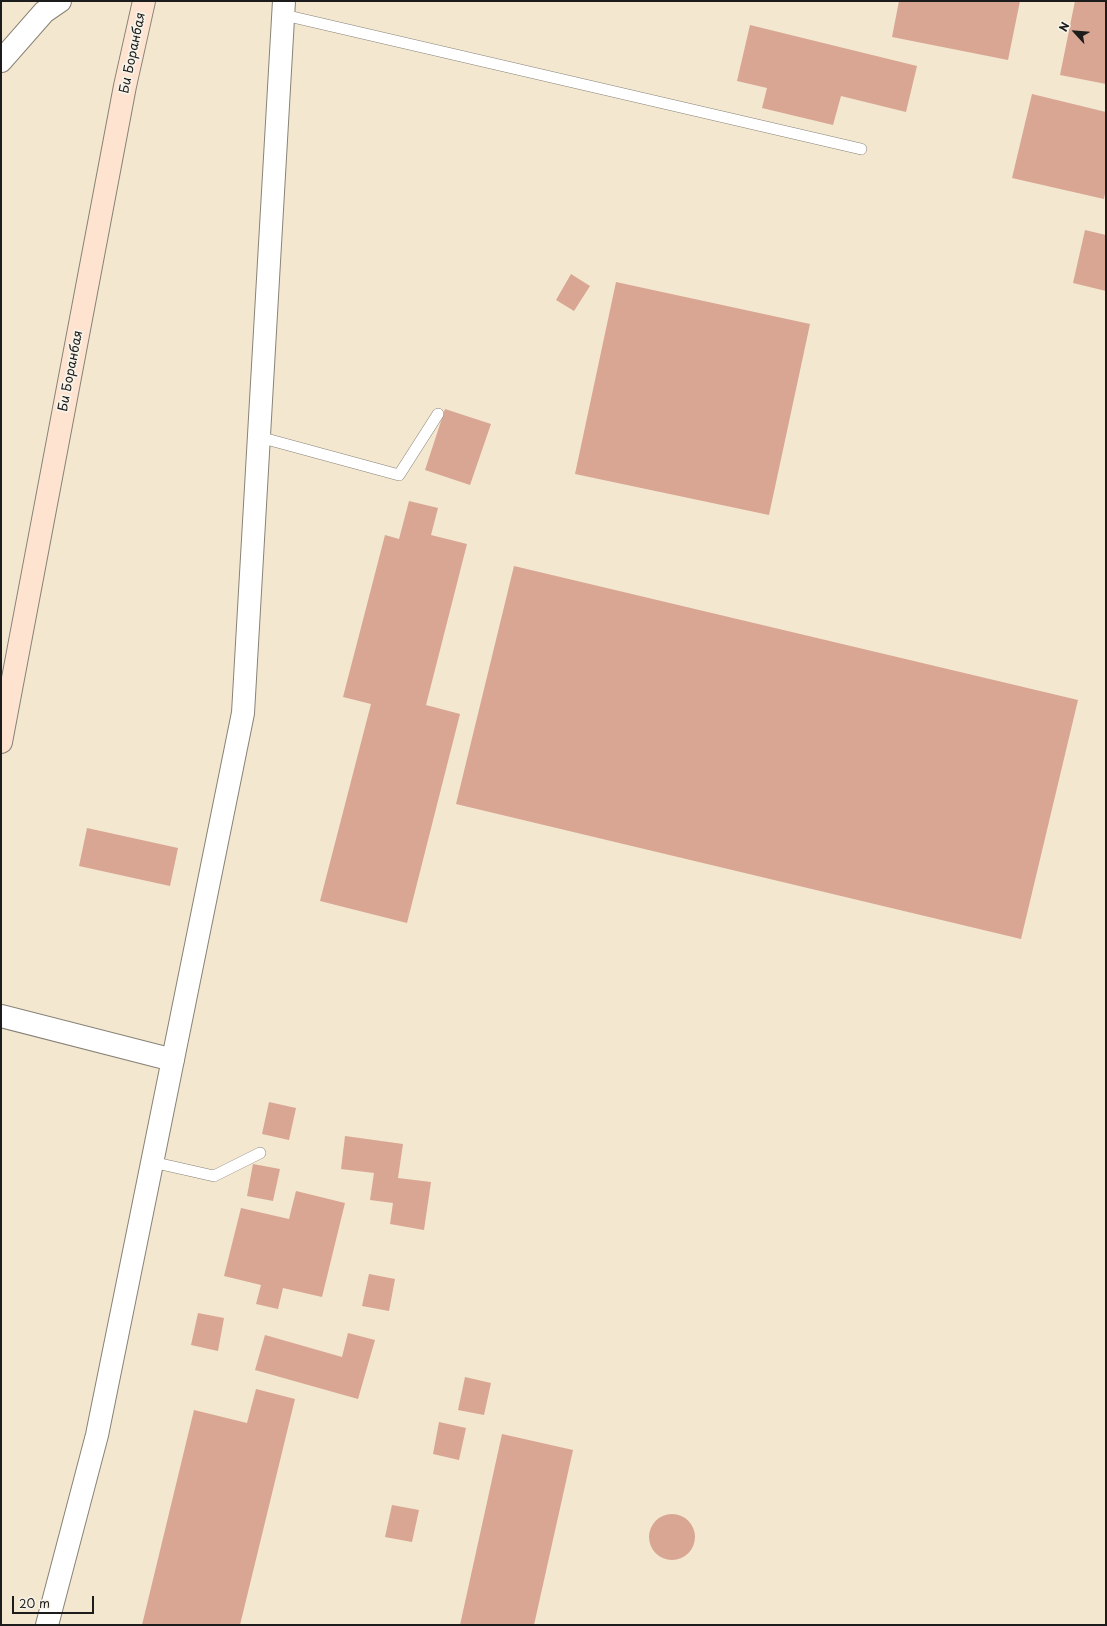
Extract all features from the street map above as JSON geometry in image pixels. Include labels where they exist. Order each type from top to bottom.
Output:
[{"type":"main road","name":"Би Боранбая","points":[[1,742],[125,86],[144,1]]},
{"type":"street","points":[[1,62],[44,12],[60,1]]},
{"type":"street","points":[[47,1625],[97,1435],[243,713],[284,8]]},
{"type":"street","points":[[1,1016],[173,1060]]},
{"type":"lane","points":[[284,8],[861,149]]},
{"type":"lane","points":[[259,437],[399,476],[438,414]]},
{"type":"lane","points":[[152,1162],[214,1176],[260,1153]]},
{"type":"building","points":[[899,1],[1020,1],[1008,60],[892,37]]},
{"type":"building","points":[[1075,1],[1106,1],[1106,84],[1060,75]]},
{"type":"building","points":[[750,25],[917,66],[906,112],[841,96],[833,125],[762,108],[767,88],[737,81]]},
{"type":"building","points":[[1032,94],[1106,112],[1106,188],[1104,199],[1012,178]]},
{"type":"building","points":[[1085,230],[1106,235],[1106,291],[1073,283]]},
{"type":"building","points":[[571,274],[590,286],[574,311],[556,300]]},
{"type":"building","points":[[616,282],[810,324],[769,515],[575,474]]},
{"type":"building","points":[[445,409],[491,424],[470,485],[425,470]]},
{"type":"building","points":[[409,501],[438,508],[431,535],[467,544],[426,705],[460,714],[407,923],[320,901],[371,704],[343,697],[385,535],[399,539]]},
{"type":"building","points":[[514,566],[1078,700],[1021,939],[456,804]]},
{"type":"building","points":[[87,828],[178,848],[170,886],[79,866]]},
{"type":"building","points":[[269,1102],[296,1108],[289,1140],[262,1134]]},
{"type":"building","points":[[345,1136],[403,1144],[398,1178],[431,1182],[424,1230],[390,1224],[393,1203],[370,1200],[374,1173],[341,1169]]},
{"type":"building","points":[[253,1164],[280,1169],[273,1201],[247,1196]]},
{"type":"building","points":[[296,1191],[345,1203],[322,1297],[283,1288],[278,1309],[256,1304],[261,1285],[224,1276],[241,1208],[289,1219]]},
{"type":"building","points":[[369,1274],[395,1279],[389,1311],[362,1306]]},
{"type":"building","points":[[198,1313],[224,1318],[218,1351],[191,1345]]},
{"type":"building","points":[[348,1333],[375,1340],[358,1399],[255,1370],[265,1335],[342,1357]]},
{"type":"building","points":[[465,1377],[491,1383],[484,1415],[458,1410]]},
{"type":"building","points":[[256,1389],[295,1399],[240,1625],[142,1625],[194,1410],[247,1423]]},
{"type":"building","points":[[439,1422],[466,1428],[459,1460],[433,1454]]},
{"type":"building","points":[[502,1434],[573,1450],[534,1625],[460,1625]]},
{"type":"building","points":[[392,1505],[419,1510],[412,1542],[385,1537]]},
{"type":"building","points":[[667,1514],[677,1514],[689,1520],[694,1528],[694,1546],[689,1554],[681,1559],[667,1560],[659,1557],[652,1550],[649,1542],[649,1532],[652,1524],[659,1517]]}]
